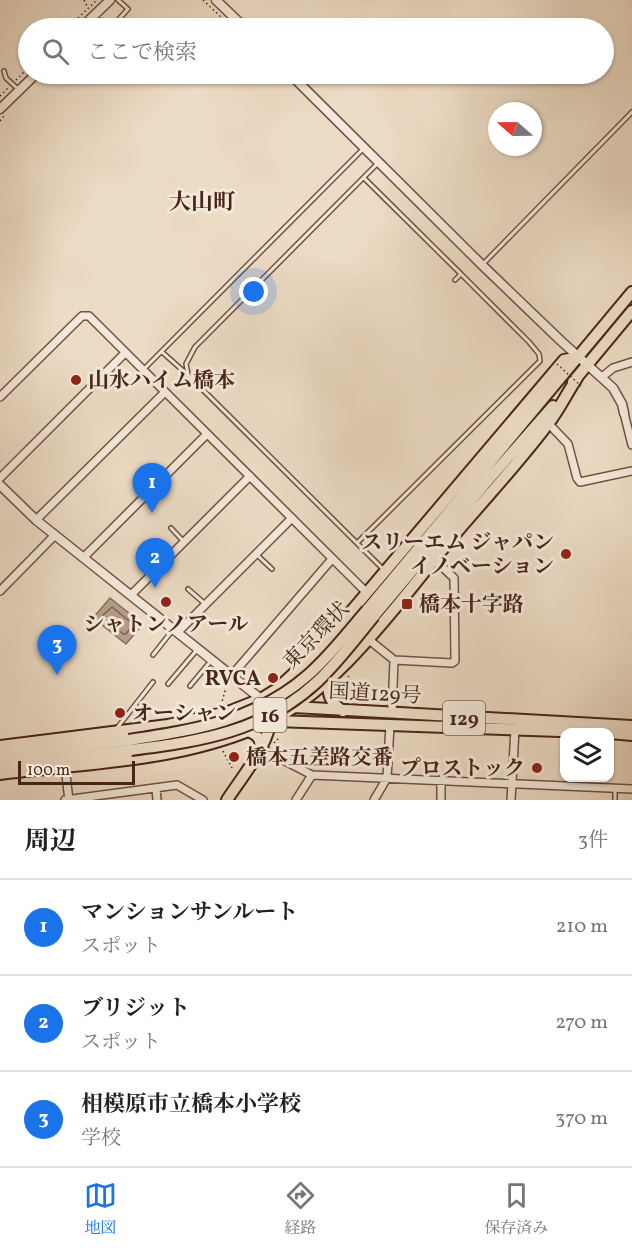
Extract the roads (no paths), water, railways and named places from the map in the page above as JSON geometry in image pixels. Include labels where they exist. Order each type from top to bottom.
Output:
[{"type":"main road","name":"東京環状","points":[[0,756],[196,741],[229,733],[276,712],[319,680],[370,613],[632,292]]},
{"type":"main road","name":"東京環状","points":[[370,613],[579,382],[588,364],[632,311]]},
{"type":"main road","name":"16","points":[[0,746],[204,718],[228,712],[261,699],[277,689],[303,666],[367,593],[564,360],[578,357]]},
{"type":"main road","points":[[0,774],[140,759],[174,752],[248,731],[296,707],[332,677],[368,639],[548,423],[579,382]]},
{"type":"main road","points":[[332,677],[328,692],[333,704],[343,711]]},
{"type":"main road","points":[[261,699],[283,715],[302,721]]},
{"type":"main road","points":[[227,800],[268,734],[272,721],[268,708],[261,699]]},
{"type":"main road","name":"国道129号","points":[[261,699],[281,705],[343,711],[632,726]]},
{"type":"main road","name":"国道129号","points":[[272,721],[560,731]]},
{"type":"main road","points":[[248,731],[260,740],[260,748]]},
{"type":"main road","points":[[614,734],[632,735]]},
{"type":"main road","name":"東京環状","points":[[0,766],[130,745]]},
{"type":"street","points":[[94,18],[110,0]]},
{"type":"street","points":[[216,0],[235,18]]},
{"type":"street","points":[[1,107],[25,84]]},
{"type":"street","points":[[300,84],[482,265],[602,377],[618,396],[627,418],[632,446]]},
{"type":"street","points":[[0,397],[84,315],[88,316],[367,593]]},
{"type":"street","points":[[0,478],[125,353]]},
{"type":"street","points":[[602,377],[612,368],[632,362]]},
{"type":"street","points":[[36,520],[165,392]]},
{"type":"street","points":[[548,423],[569,445],[580,482],[632,471]]},
{"type":"street","points":[[84,557],[207,434]]},
{"type":"street","points":[[131,595],[250,476]]},
{"type":"street","points":[[0,485],[36,520],[212,659],[230,677],[261,699]]},
{"type":"street","points":[[176,630],[206,605],[292,518]]},
{"type":"street","points":[[0,591],[55,535]]},
{"type":"street","points":[[230,677],[332,559]]},
{"type":"street","points":[[368,639],[394,660],[452,663],[455,661],[454,578],[434,559]]},
{"type":"street","points":[[392,713],[394,660]]},
{"type":"street","points":[[374,800],[387,778],[390,725]]},
{"type":"street","points":[[511,800],[515,729]]},
{"type":"street","points":[[260,748],[312,775],[632,789]]},
{"type":"street","points":[[65,767],[68,800],[111,797],[179,785],[203,800]]},
{"type":"street","points":[[296,800],[312,775]]},
{"type":"street","points":[[441,780],[441,800]]},
{"type":"street","points":[[156,788],[157,800]]},
{"type":"lane","points":[[118,0],[128,9],[120,18]]},
{"type":"lane","points":[[4,71],[6,78],[19,90]]},
{"type":"lane","points":[[482,265],[632,112]]},
{"type":"lane","points":[[143,370],[365,147]]},
{"type":"lane","points":[[189,376],[186,364],[195,346],[379,162]]},
{"type":"lane","points":[[357,543],[540,361],[539,354],[529,342],[364,177]]},
{"type":"lane","points":[[455,280],[461,274]]},
{"type":"lane","points":[[161,352],[189,376],[385,571]]},
{"type":"lane","points":[[171,528],[184,542]]},
{"type":"lane","points":[[157,543],[170,556]]},
{"type":"lane","points":[[256,554],[272,569]]},
{"type":"lane","points":[[188,588],[206,605]]},
{"type":"lane","points":[[153,655],[176,630]]},
{"type":"lane","points":[[168,684],[198,648]]},
{"type":"lane","points":[[190,686],[212,659]]},
{"type":"lane","points":[[114,732],[153,682]]},
{"type":"lane","points":[[615,788],[615,800]]},
{"type":"water","points":[[110,598],[143,624],[126,644],[93,618]]},
{"type":"place","name":"山水ハイム橋本","points":[[76,380]]},
{"type":"place","name":"マンションサンルート","points":[[152,513]]},
{"type":"place","name":"スリーエム ジャパン イノベーション","points":[[566,554]]},
{"type":"place","name":"ブリジット","points":[[155,588]]},
{"type":"place","name":"シャトンノアール","points":[[166,602]]},
{"type":"place","name":"橋本十字路","points":[[407,604]]},
{"type":"place","name":"相模原市立橋本小学校","points":[[57,675]]},
{"type":"place","name":"RVCA","points":[[273,678]]},
{"type":"place","name":"オーシャン","points":[[120,713]]},
{"type":"place","name":"橋本五差路交番","points":[[234,757]]},
{"type":"place","name":"プロストック","points":[[537,768]]},
{"type":"district","name":"大山町","points":[[202,201]]}]
